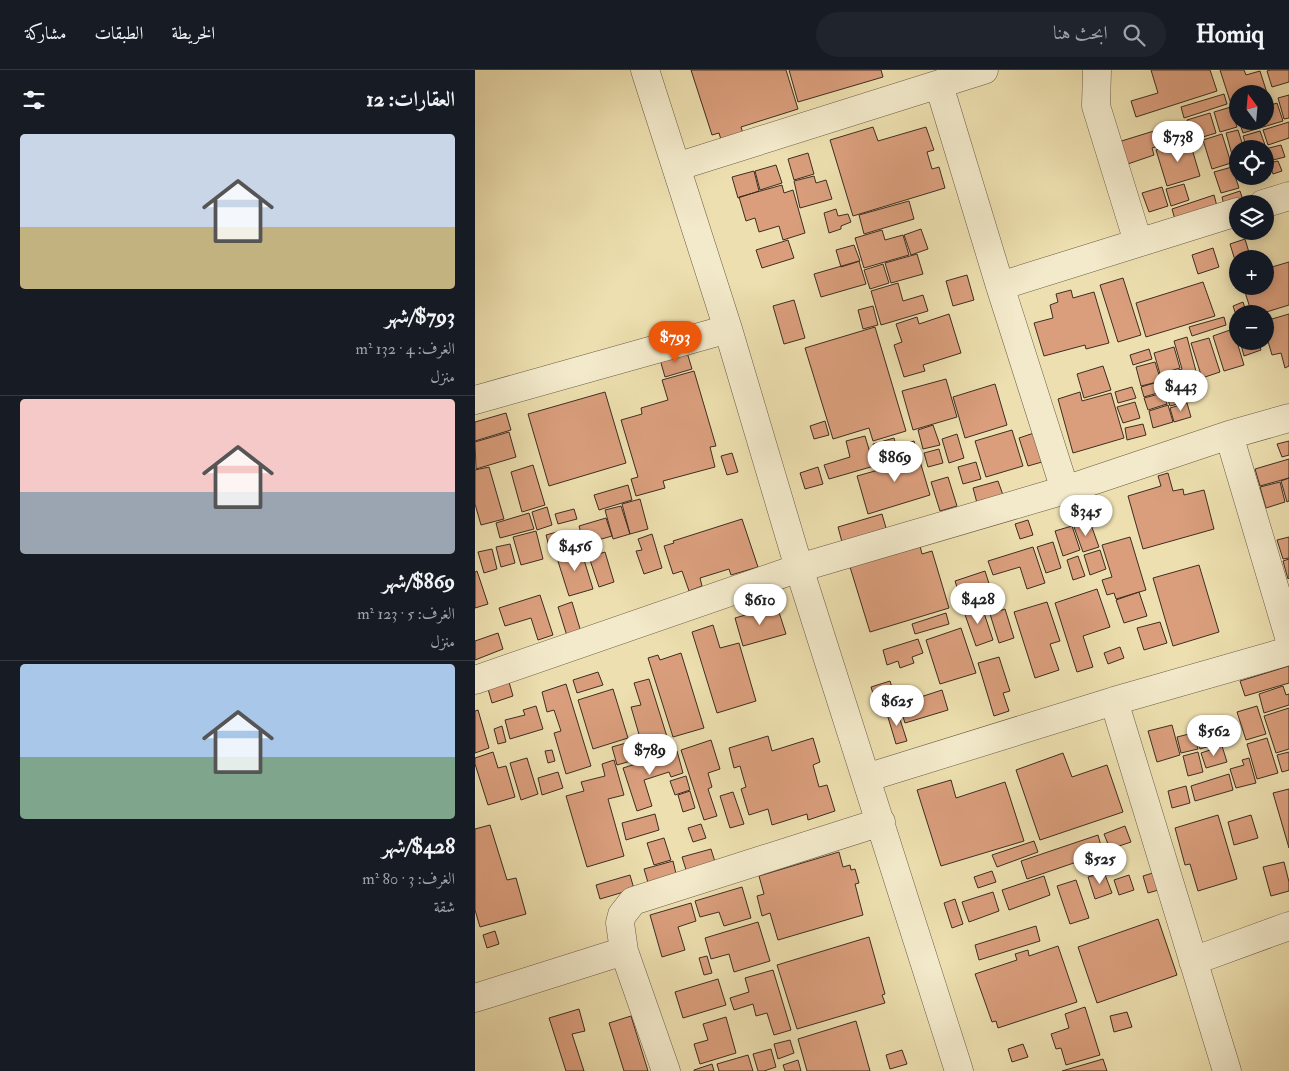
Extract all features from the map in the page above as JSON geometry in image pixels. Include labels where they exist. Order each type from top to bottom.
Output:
[{"type":"street","points":[[645,70],[728,330],[799,568],[959,1071]]},
{"type":"street","points":[[676,168],[984,70]]},
{"type":"street","points":[[1097,70],[1096,106],[1138,242]]},
{"type":"street","points":[[939,85],[1065,490]]},
{"type":"street","points":[[1274,201],[1289,196]]},
{"type":"street","points":[[1000,286],[1229,214]]},
{"type":"street","points":[[475,400],[728,330]]},
{"type":"street","points":[[475,680],[799,568],[1065,490],[1229,435],[1289,418]]},
{"type":"street","points":[[1229,435],[1289,637]]},
{"type":"street","points":[[866,778],[1115,701],[1289,651]]},
{"type":"street","points":[[1115,701],[1227,1071]]},
{"type":"street","points":[[666,1071],[624,950],[620,924],[622,915],[633,901],[881,822]]},
{"type":"street","points":[[1193,961],[1289,926]]},
{"type":"street","points":[[475,998],[624,950]]},
{"type":"building","points":[[691,70],[786,70],[798,109],[741,127],[744,137],[722,143],[719,133],[712,135]]},
{"type":"building","points":[[789,70],[881,70],[883,77],[798,102]]},
{"type":"building","points":[[1151,70],[1210,70],[1217,91],[1136,117],[1131,101],[1158,93]]},
{"type":"building","points":[[1220,70],[1244,70],[1246,75],[1260,71],[1264,85],[1229,85],[1229,98]]},
{"type":"building","points":[[1289,70],[1289,82],[1274,86],[1271,85],[1267,71]]},
{"type":"building","points":[[1224,94],[1227,104],[1184,118],[1181,107]]},
{"type":"building","points":[[1289,95],[1289,118],[1284,119],[1278,98]]},
{"type":"building","points":[[1277,103],[1283,121],[1274,124],[1274,104]]},
{"type":"building","points":[[1229,108],[1229,129],[1220,132],[1214,112]]},
{"type":"building","points":[[1210,113],[1216,133],[1193,140],[1187,120]]},
{"type":"building","points":[[1183,122],[1188,137],[1152,148],[1154,155],[1122,166],[1115,143]]},
{"type":"building","points":[[1289,122],[1289,138],[1274,143],[1274,140],[1266,140],[1263,130],[1274,130],[1274,127]]},
{"type":"building","points":[[873,127],[878,141],[926,127],[934,150],[927,152],[932,169],[939,167],[945,188],[853,216],[830,140]]},
{"type":"building","points":[[1238,130],[1241,140],[1229,140],[1229,144],[1226,133]]},
{"type":"building","points":[[1242,130],[1253,130],[1243,133]]},
{"type":"building","points":[[1260,131],[1263,140],[1244,140],[1243,136]]},
{"type":"building","points":[[1222,134],[1229,157],[1229,164],[1212,169],[1203,140]]},
{"type":"building","points":[[1189,139],[1200,176],[1167,186],[1156,150]]},
{"type":"building","points":[[1281,145],[1285,157],[1274,160],[1274,147]]},
{"type":"building","points":[[808,153],[814,174],[794,180],[788,159]]},
{"type":"building","points":[[1278,161],[1282,171],[1274,174],[1274,162]]},
{"type":"building","points":[[776,165],[782,183],[760,190],[755,171]]},
{"type":"building","points":[[1229,168],[1229,185],[1238,185],[1239,188],[1221,193],[1214,172]]},
{"type":"building","points":[[754,171],[759,191],[738,198],[732,177]]},
{"type":"building","points":[[814,176],[816,183],[826,180],[832,199],[800,208],[794,181]]},
{"type":"building","points":[[1184,184],[1189,200],[1171,206],[1166,189]]},
{"type":"building","points":[[782,185],[784,193],[793,190],[805,233],[783,240],[779,226],[759,232],[755,218],[746,221],[739,197]]},
{"type":"building","points":[[1162,187],[1168,206],[1149,212],[1142,193]]},
{"type":"building","points":[[1240,191],[1241,195],[1229,195],[1229,208],[1225,209],[1222,197]]},
{"type":"building","points":[[1214,195],[1218,210],[1176,223],[1172,209]]},
{"type":"building","points":[[909,201],[914,219],[864,234],[859,215]]},
{"type":"building","points":[[836,209],[838,216],[848,214],[851,222],[841,226],[841,229],[829,233],[824,213]]},
{"type":"building","points":[[921,229],[928,249],[911,255],[904,235]]},
{"type":"building","points":[[882,230],[885,240],[903,235],[909,255],[864,268],[855,238]]},
{"type":"building","points":[[788,240],[794,258],[762,268],[756,250]]},
{"type":"building","points":[[1245,240],[1248,250],[1232,250],[1230,244]]},
{"type":"building","points":[[854,245],[860,261],[841,267],[836,250]]},
{"type":"building","points":[[1213,248],[1219,267],[1198,274],[1192,255]]},
{"type":"building","points":[[917,254],[923,274],[891,283],[885,263]]},
{"type":"building","points":[[859,261],[866,284],[821,297],[814,274]]},
{"type":"building","points":[[1289,262],[1289,305],[1274,310],[1274,305],[1249,305],[1246,295],[1274,295],[1274,266]]},
{"type":"building","points":[[883,264],[889,283],[870,289],[864,270]]},
{"type":"building","points":[[967,275],[974,300],[953,306],[946,281]]},
{"type":"building","points":[[1123,278],[1141,335],[1118,342],[1100,285]]},
{"type":"building","points":[[1203,282],[1215,316],[1146,337],[1136,303]]},
{"type":"building","points":[[898,283],[903,301],[923,295],[928,311],[881,325],[871,291]]},
{"type":"building","points":[[1071,290],[1073,298],[1094,292],[1109,343],[1086,349],[1085,345],[1044,356],[1034,323],[1053,318],[1050,305],[1058,302],[1056,294]]},
{"type":"building","points":[[794,300],[805,338],[784,344],[773,306]]},
{"type":"building","points":[[873,306],[878,325],[863,329],[858,310]]},
{"type":"building","points":[[949,314],[961,353],[923,365],[925,371],[904,377],[894,345],[902,342],[896,324],[917,317],[919,324]]},
{"type":"building","points":[[1289,314],[1289,366],[1285,368],[1281,353],[1272,355],[1271,350],[1274,350],[1274,318]]},
{"type":"building","points":[[1224,317],[1226,325],[1192,336],[1189,327]]},
{"type":"building","points":[[875,327],[906,431],[873,441],[869,428],[833,439],[805,348]]},
{"type":"building","points":[[1229,330],[1229,350],[1239,350],[1244,365],[1224,371],[1213,336]]},
{"type":"building","points":[[1187,337],[1198,379],[1165,389],[1161,375],[1182,369],[1174,341]]},
{"type":"building","points":[[1209,338],[1220,372],[1202,378],[1191,343]]},
{"type":"building","points":[[1174,347],[1180,368],[1160,374],[1154,353]]},
{"type":"building","points":[[686,349],[692,369],[665,377],[659,356]]},
{"type":"building","points":[[1149,349],[1152,359],[1133,365],[1130,355]]},
{"type":"building","points":[[1242,350],[1261,350],[1244,356]]},
{"type":"building","points":[[1155,362],[1161,381],[1141,386],[1136,367]]},
{"type":"building","points":[[1103,366],[1111,390],[1084,398],[1077,374]]},
{"type":"building","points":[[694,371],[716,446],[710,447],[715,467],[663,481],[665,488],[636,496],[631,479],[638,477],[621,420],[642,414],[641,408],[668,400],[662,380]]},
{"type":"building","points":[[946,379],[957,417],[913,430],[902,391]]},
{"type":"building","points":[[1161,381],[1164,391],[1144,397],[1141,387]]},
{"type":"building","points":[[995,384],[1007,425],[965,438],[953,397]]},
{"type":"building","points":[[1188,384],[1193,400],[1170,406],[1165,391]]},
{"type":"building","points":[[1132,387],[1136,398],[1118,403],[1115,392]]},
{"type":"building","points":[[605,392],[626,463],[549,486],[528,414]]},
{"type":"building","points":[[1080,392],[1082,401],[1111,393],[1124,438],[1073,453],[1058,399]]},
{"type":"building","points":[[1163,393],[1167,404],[1148,410],[1144,398]]},
{"type":"building","points":[[1135,402],[1140,418],[1123,423],[1117,407]]},
{"type":"building","points":[[1187,403],[1191,417],[1174,422],[1170,408]]},
{"type":"building","points":[[1168,405],[1173,422],[1153,428],[1149,411]]},
{"type":"building","points":[[506,413],[511,430],[475,441],[475,422]]},
{"type":"building","points":[[825,421],[829,435],[814,439],[810,426]]},
{"type":"building","points":[[1143,424],[1146,435],[1127,440],[1125,428]]},
{"type":"building","points":[[933,425],[940,445],[923,449],[918,430]]},
{"type":"building","points":[[1012,430],[1023,466],[986,477],[975,441]]},
{"type":"building","points":[[509,432],[516,457],[476,469],[475,442]]},
{"type":"building","points":[[1034,433],[1042,462],[1028,466],[1019,438]]},
{"type":"building","points":[[957,434],[964,458],[949,463],[942,439]]},
{"type":"building","points":[[865,436],[874,466],[829,479],[824,465],[850,457],[846,441]]},
{"type":"building","points":[[894,438],[899,457],[879,464],[873,444]]},
{"type":"building","points":[[914,441],[930,495],[868,514],[857,476],[907,462],[902,445]]},
{"type":"building","points":[[1289,441],[1289,455],[1282,457],[1277,444]]},
{"type":"building","points":[[939,449],[943,463],[928,467],[924,453]]},
{"type":"building","points":[[732,453],[738,472],[727,475],[721,456]]},
{"type":"building","points":[[1289,459],[1289,478],[1260,486],[1255,469]]},
{"type":"building","points":[[976,462],[981,479],[963,484],[958,467]]},
{"type":"building","points":[[533,465],[545,505],[522,512],[511,472]]},
{"type":"building","points":[[489,467],[504,519],[481,525],[475,504],[475,470]]},
{"type":"building","points":[[818,467],[823,484],[805,489],[800,473]]},
{"type":"building","points":[[1168,473],[1173,491],[1183,489],[1184,495],[1204,490],[1214,529],[1143,549],[1128,496],[1161,486],[1158,476]]},
{"type":"building","points":[[948,477],[957,506],[940,511],[931,482]]},
{"type":"building","points":[[1289,478],[1289,501],[1287,502],[1281,481]]},
{"type":"building","points":[[998,481],[1003,495],[977,503],[973,488]]},
{"type":"building","points":[[1280,482],[1285,502],[1266,508],[1260,487]]},
{"type":"building","points":[[628,485],[632,500],[599,510],[594,495]]},
{"type":"building","points":[[640,499],[648,529],[630,534],[622,504]]},
{"type":"building","points":[[621,506],[630,534],[613,539],[605,510]]},
{"type":"building","points":[[547,507],[552,525],[537,530],[532,512]]},
{"type":"building","points":[[574,509],[577,519],[558,524],[555,514]]},
{"type":"building","points":[[529,513],[534,529],[500,538],[496,523]]},
{"type":"building","points":[[882,514],[886,528],[842,542],[838,527]]},
{"type":"building","points":[[606,518],[612,536],[584,544],[579,526]]},
{"type":"building","points":[[742,519],[758,567],[731,575],[729,569],[700,578],[702,586],[689,591],[682,571],[673,574],[664,546],[674,543],[673,541]]},
{"type":"building","points":[[1028,520],[1033,535],[1020,539],[1015,524]]},
{"type":"building","points":[[1090,522],[1099,547],[1083,552],[1074,527]]},
{"type":"building","points":[[1072,526],[1080,550],[1063,556],[1055,531]]},
{"type":"building","points":[[536,531],[543,559],[521,565],[513,537]]},
{"type":"building","points":[[557,532],[561,546],[550,550],[546,535]]},
{"type":"building","points":[[652,534],[662,568],[644,574],[636,551],[642,550],[638,539]]},
{"type":"building","points":[[1130,537],[1146,590],[1116,599],[1114,593],[1107,595],[1102,580],[1112,577],[1102,545]]},
{"type":"building","points":[[1289,537],[1289,558],[1283,559],[1277,540]]},
{"type":"building","points":[[1053,542],[1061,568],[1046,573],[1037,547]]},
{"type":"building","points":[[510,544],[515,563],[501,567],[496,547]]},
{"type":"building","points":[[920,546],[922,554],[932,551],[949,608],[870,632],[850,567]]},
{"type":"building","points":[[580,547],[593,589],[569,596],[556,555]]},
{"type":"building","points":[[1033,547],[1045,583],[1027,589],[1020,567],[993,575],[988,561]]},
{"type":"building","points":[[492,549],[497,569],[484,573],[478,552]]},
{"type":"building","points":[[1100,550],[1106,569],[1090,575],[1084,555]]},
{"type":"building","points":[[605,552],[614,582],[599,587],[589,557]]},
{"type":"building","points":[[1078,556],[1085,576],[1073,580],[1067,560]]},
{"type":"building","points":[[1289,559],[1289,578],[1288,579],[1283,561]]},
{"type":"building","points":[[1199,565],[1219,632],[1173,646],[1153,578]]},
{"type":"building","points":[[477,571],[488,604],[475,608],[475,572]]},
{"type":"building","points":[[985,571],[992,593],[962,603],[955,581]]},
{"type":"building","points":[[1097,589],[1110,627],[1083,636],[1093,667],[1077,672],[1055,603]]},
{"type":"building","points":[[1139,592],[1147,616],[1124,623],[1116,600]]},
{"type":"building","points":[[540,595],[553,635],[538,640],[531,618],[505,626],[499,608]]},
{"type":"building","points":[[572,602],[581,632],[567,636],[558,607]]},
{"type":"building","points":[[1047,602],[1060,641],[1050,644],[1059,670],[1035,678],[1014,612]]},
{"type":"building","points":[[981,604],[993,640],[976,646],[963,609]]},
{"type":"building","points":[[777,606],[786,634],[743,646],[735,618]]},
{"type":"building","points":[[1005,609],[1014,638],[999,643],[990,614]]},
{"type":"building","points":[[946,613],[949,624],[915,634],[912,624]]},
{"type":"building","points":[[1160,622],[1167,643],[1144,650],[1137,628]]},
{"type":"building","points":[[713,625],[720,648],[739,643],[756,701],[717,713],[692,632]]},
{"type":"building","points":[[961,628],[976,673],[940,684],[926,640]]},
{"type":"building","points":[[498,633],[503,649],[475,660],[475,641]]},
{"type":"building","points":[[918,639],[923,653],[912,657],[914,663],[900,668],[898,661],[887,665],[883,650]]},
{"type":"building","points":[[1120,647],[1124,658],[1108,664],[1104,653]]},
{"type":"building","points":[[681,653],[704,728],[673,737],[648,658],[658,655],[660,660]]},
{"type":"building","points":[[999,657],[1010,691],[1003,693],[1009,711],[994,716],[978,663]]},
{"type":"building","points":[[1289,666],[1289,683],[1245,696],[1240,681]]},
{"type":"building","points":[[598,672],[603,685],[577,693],[573,680]]},
{"type":"building","points":[[649,679],[668,740],[643,748],[631,707],[641,705],[634,683]]},
{"type":"building","points":[[890,681],[896,700],[877,706],[871,687]]},
{"type":"building","points":[[509,682],[513,696],[492,703],[488,689]]},
{"type":"building","points":[[566,684],[591,766],[566,774],[554,733],[561,731],[554,710],[547,712],[542,692]]},
{"type":"building","points":[[1283,686],[1286,695],[1289,694],[1289,705],[1264,713],[1259,694]]},
{"type":"building","points":[[613,689],[628,738],[593,749],[578,700]]},
{"type":"building","points":[[942,690],[948,710],[905,723],[899,704]]},
{"type":"building","points":[[536,706],[543,729],[510,739],[505,720],[525,715],[523,710]]},
{"type":"building","points":[[1257,706],[1266,734],[1246,740],[1237,712]]},
{"type":"building","points":[[1289,708],[1289,749],[1276,753],[1264,716]]},
{"type":"building","points":[[478,710],[489,748],[475,753],[475,711]]},
{"type":"building","points":[[897,710],[907,741],[896,744],[887,714]]},
{"type":"building","points":[[1172,725],[1180,755],[1157,762],[1148,731]]},
{"type":"building","points":[[502,726],[506,742],[498,744],[494,729]]},
{"type":"building","points":[[1212,729],[1216,744],[1200,749],[1195,733]]},
{"type":"building","points":[[1193,733],[1198,749],[1181,753],[1177,737]]},
{"type":"building","points":[[768,736],[772,751],[813,738],[820,762],[813,765],[819,787],[827,785],[835,811],[808,820],[807,814],[772,825],[768,809],[749,815],[741,789],[746,787],[740,766],[734,768],[729,748]]},
{"type":"building","points":[[1267,738],[1278,773],[1257,779],[1247,744]]},
{"type":"building","points":[[711,740],[720,769],[708,773],[712,787],[708,789],[717,816],[704,820],[681,750]]},
{"type":"building","points":[[633,741],[638,759],[617,765],[612,747]]},
{"type":"building","points":[[1222,746],[1227,762],[1206,768],[1201,753]]},
{"type":"building","points":[[552,750],[555,761],[548,763],[545,751]]},
{"type":"building","points":[[677,751],[683,773],[671,777],[669,772],[644,780],[652,806],[637,811],[623,768]]},
{"type":"building","points":[[493,752],[498,768],[506,766],[515,797],[488,805],[475,764],[475,758]]},
{"type":"building","points":[[1198,752],[1203,772],[1188,776],[1183,756]]},
{"type":"building","points":[[1289,752],[1289,770],[1282,772],[1277,755]]},
{"type":"building","points":[[1063,753],[1072,777],[1107,765],[1123,812],[1040,840],[1016,770]]},
{"type":"building","points":[[527,758],[538,794],[521,800],[510,763]]},
{"type":"building","points":[[1249,758],[1256,783],[1236,788],[1230,769],[1244,765],[1242,760]]},
{"type":"building","points":[[614,760],[624,795],[608,799],[624,856],[587,867],[566,796],[584,791],[581,782],[605,776],[602,764]]},
{"type":"building","points":[[558,772],[563,788],[542,795],[538,778]]},
{"type":"building","points":[[1229,774],[1233,790],[1195,801],[1191,786]]},
{"type":"building","points":[[686,776],[690,790],[675,795],[670,781]]},
{"type":"building","points":[[951,780],[956,798],[1005,782],[1024,841],[941,866],[917,790]]},
{"type":"building","points":[[1186,786],[1190,803],[1172,808],[1168,791]]},
{"type":"building","points":[[1289,789],[1289,848],[1273,793]]},
{"type":"building","points":[[690,791],[695,808],[683,812],[678,795]]},
{"type":"building","points":[[733,792],[744,824],[730,828],[720,796]]},
{"type":"building","points":[[655,814],[659,830],[626,840],[622,823]]},
{"type":"building","points":[[1218,815],[1237,879],[1198,891],[1190,864],[1185,865],[1175,828]]},
{"type":"building","points":[[1251,815],[1258,838],[1234,845],[1228,822]]},
{"type":"building","points":[[701,824],[706,838],[693,842],[688,828]]},
{"type":"building","points":[[490,825],[507,880],[516,878],[526,914],[480,927],[475,910],[475,829]]},
{"type":"building","points":[[1125,826],[1131,842],[1110,849],[1104,834]]},
{"type":"building","points":[[1098,835],[1103,853],[1027,879],[1021,861]]},
{"type":"building","points":[[664,838],[671,860],[654,865],[647,843]]},
{"type":"building","points":[[1034,841],[1038,852],[997,867],[992,855]]},
{"type":"building","points":[[711,849],[716,865],[687,873],[682,857]]},
{"type":"building","points":[[839,852],[843,867],[850,865],[851,870],[855,869],[859,883],[855,884],[863,915],[778,940],[770,913],[762,916],[757,896],[764,894],[759,876]]},
{"type":"building","points":[[673,861],[677,878],[649,886],[644,869]]},
{"type":"building","points":[[1284,862],[1289,882],[1289,891],[1271,896],[1263,867]]},
{"type":"building","points":[[992,871],[996,882],[978,888],[974,877]]},
{"type":"building","points":[[1104,872],[1112,893],[1095,899],[1088,877]]},
{"type":"building","points":[[1156,872],[1162,889],[1148,893],[1143,876]]},
{"type":"building","points":[[630,875],[634,889],[600,899],[596,885]]},
{"type":"building","points":[[1129,875],[1134,890],[1119,895],[1114,880]]},
{"type":"building","points":[[1044,876],[1050,895],[1009,910],[1002,890]]},
{"type":"building","points":[[1076,880],[1089,918],[1070,924],[1057,886]]},
{"type":"building","points":[[742,887],[751,918],[724,926],[719,912],[700,917],[695,901]]},
{"type":"building","points":[[993,892],[999,911],[969,922],[962,902]]},
{"type":"building","points":[[955,899],[963,924],[952,928],[944,903]]},
{"type":"building","points":[[691,903],[696,921],[678,927],[685,950],[662,957],[650,915]]},
{"type":"building","points":[[1158,919],[1177,975],[1097,1003],[1078,947]]},
{"type":"building","points":[[758,922],[770,961],[734,972],[729,954],[711,959],[705,938]]},
{"type":"building","points":[[1036,926],[1040,941],[979,960],[975,945]]},
{"type":"building","points":[[495,931],[499,944],[487,948],[483,935]]},
{"type":"building","points":[[869,937],[885,994],[882,995],[885,1003],[797,1029],[777,965]]},
{"type":"building","points":[[1058,946],[1077,1002],[998,1028],[996,1021],[992,1022],[975,974],[1017,960],[1015,954],[1028,950],[1029,956]]},
{"type":"building","points":[[707,956],[712,973],[704,975],[699,958]]},
{"type":"building","points":[[773,970],[791,1030],[774,1035],[767,1013],[756,1016],[753,1004],[734,1010],[730,998],[749,992],[745,978]]},
{"type":"building","points":[[718,979],[726,1005],[683,1018],[675,992]]},
{"type":"building","points":[[1085,1007],[1100,1055],[1066,1065],[1061,1048],[1056,1049],[1051,1034],[1069,1028],[1065,1014]]},
{"type":"building","points":[[579,1009],[585,1031],[572,1034],[584,1071],[566,1071],[549,1018]]},
{"type":"building","points":[[1127,1012],[1132,1027],[1114,1032],[1110,1016]]},
{"type":"building","points":[[631,1016],[648,1071],[624,1071],[609,1023]]},
{"type":"building","points":[[726,1017],[736,1053],[700,1064],[694,1044],[708,1040],[703,1024]]},
{"type":"building","points":[[856,1021],[870,1071],[807,1071],[798,1039]]},
{"type":"building","points":[[790,1040],[794,1053],[778,1059],[774,1044]]},
{"type":"building","points":[[1023,1044],[1028,1057],[1012,1062],[1008,1049]]},
{"type":"building","points":[[771,1049],[776,1067],[758,1071],[753,1054]]},
{"type":"building","points":[[902,1050],[907,1064],[890,1069],[886,1055]]},
{"type":"building","points":[[748,1055],[753,1071],[719,1071],[717,1064]]},
{"type":"building","points":[[1103,1059],[1107,1071],[1062,1071]]},
{"type":"building","points":[[798,1060],[801,1071],[785,1071],[783,1065]]},
{"type":"building","points":[[712,1064],[714,1071],[694,1071],[694,1070]]}]
